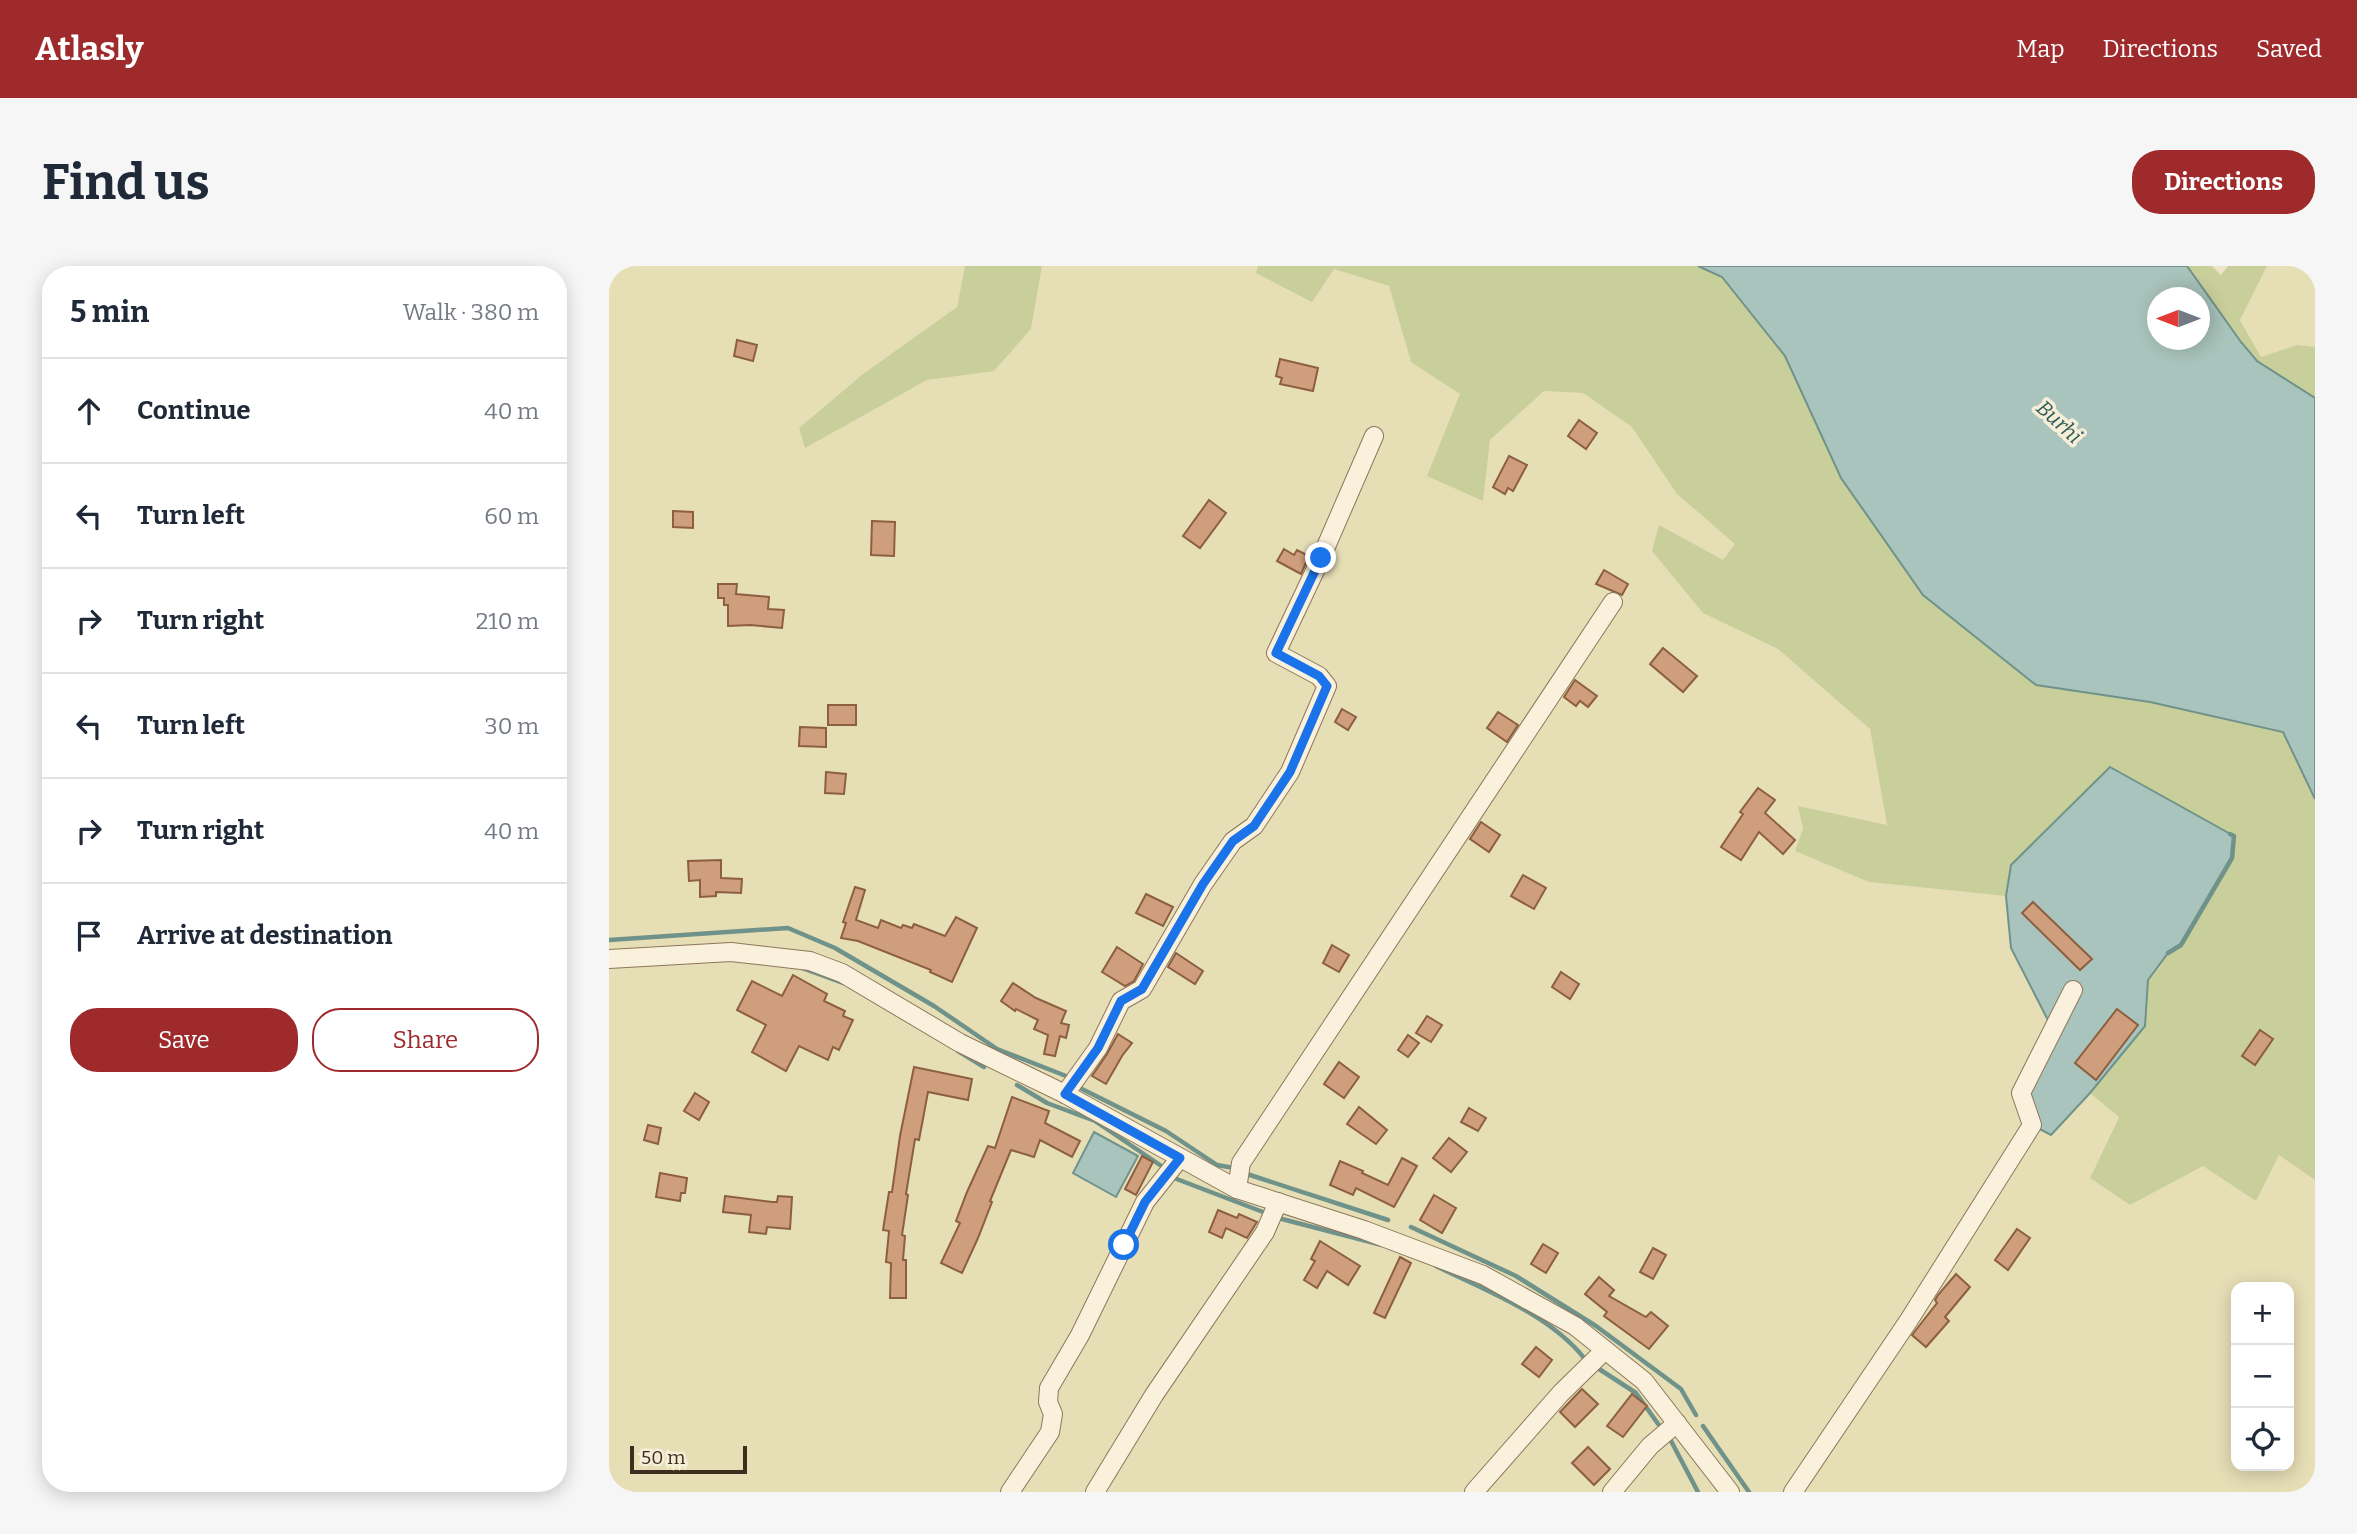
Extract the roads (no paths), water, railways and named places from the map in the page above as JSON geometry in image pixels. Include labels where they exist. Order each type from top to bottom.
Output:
[{"type":"street","points":[[1065,1094],[1098,1048],[1121,1001],[1142,989],[1203,884],[1233,841],[1254,826],[1290,772],[1327,686],[1319,676],[1276,653],[1374,436]]},
{"type":"street","points":[[1237,1189],[1241,1163],[1613,602]]},
{"type":"street","points":[[609,959],[731,952],[810,961],[842,972],[960,1043],[1065,1094],[1237,1189],[1364,1230],[1483,1275],[1575,1326],[1644,1381],[1677,1423],[1722,1489]]},
{"type":"street","points":[[1793,1492],[1909,1320],[2032,1125],[2021,1093],[2073,990]]},
{"type":"street","points":[[1010,1492],[1050,1432],[1053,1414],[1048,1402],[1049,1388],[1080,1335],[1145,1202],[1180,1158]]},
{"type":"street","points":[[1095,1492],[1154,1395],[1265,1232],[1278,1202]]},
{"type":"street","points":[[1474,1492],[1561,1393],[1605,1350]]},
{"type":"street","points":[[1612,1492],[1650,1446],[1677,1423]]},
{"type":"water","name":"Burhi","points":[[1698,266],[2187,266],[2202,287],[2147,287],[2147,350],[2210,350],[2210,298],[2257,361],[2315,398],[2315,799],[2283,732],[2150,702],[2036,685],[1923,595],[1841,478],[1785,356],[1722,277]]},
{"type":"water","points":[[2110,767],[2234,836],[2232,858],[2181,945],[2168,953],[2148,980],[2145,1026],[2090,1093],[2051,1135],[2032,1125],[2021,1093],[2053,1030],[2011,948],[2006,896],[2011,865]]},
{"type":"water","points":[[1094,1132],[1138,1156],[1116,1197],[1073,1173]]},
{"type":"waterway","points":[[2168,953],[2181,945],[2232,858],[2234,836],[2230,834]]},
{"type":"waterway","points":[[609,940],[788,928],[835,948],[934,1006],[997,1049],[1066,1076]]},
{"type":"waterway","points":[[802,968],[843,983]]},
{"type":"waterway","points":[[958,1051],[984,1067]]},
{"type":"waterway","points":[[1017,1085],[1047,1103],[1095,1121],[1160,1165]]},
{"type":"waterway","points":[[1082,1089],[1166,1131],[1217,1165],[1234,1168]]},
{"type":"waterway","points":[[1247,1174],[1388,1220]]},
{"type":"waterway","points":[[1174,1178],[1263,1212]]},
{"type":"waterway","points":[[1278,1218],[1382,1245]]},
{"type":"waterway","points":[[1411,1227],[1516,1276],[1596,1326],[1681,1389],[1696,1415]]},
{"type":"waterway","points":[[1436,1266],[1535,1316],[1570,1342],[1584,1358]]},
{"type":"waterway","points":[[1596,1367],[1636,1393],[1661,1428]]},
{"type":"waterway","points":[[1703,1426],[1749,1492]]},
{"type":"waterway","points":[[1670,1439],[1698,1492]]}]
